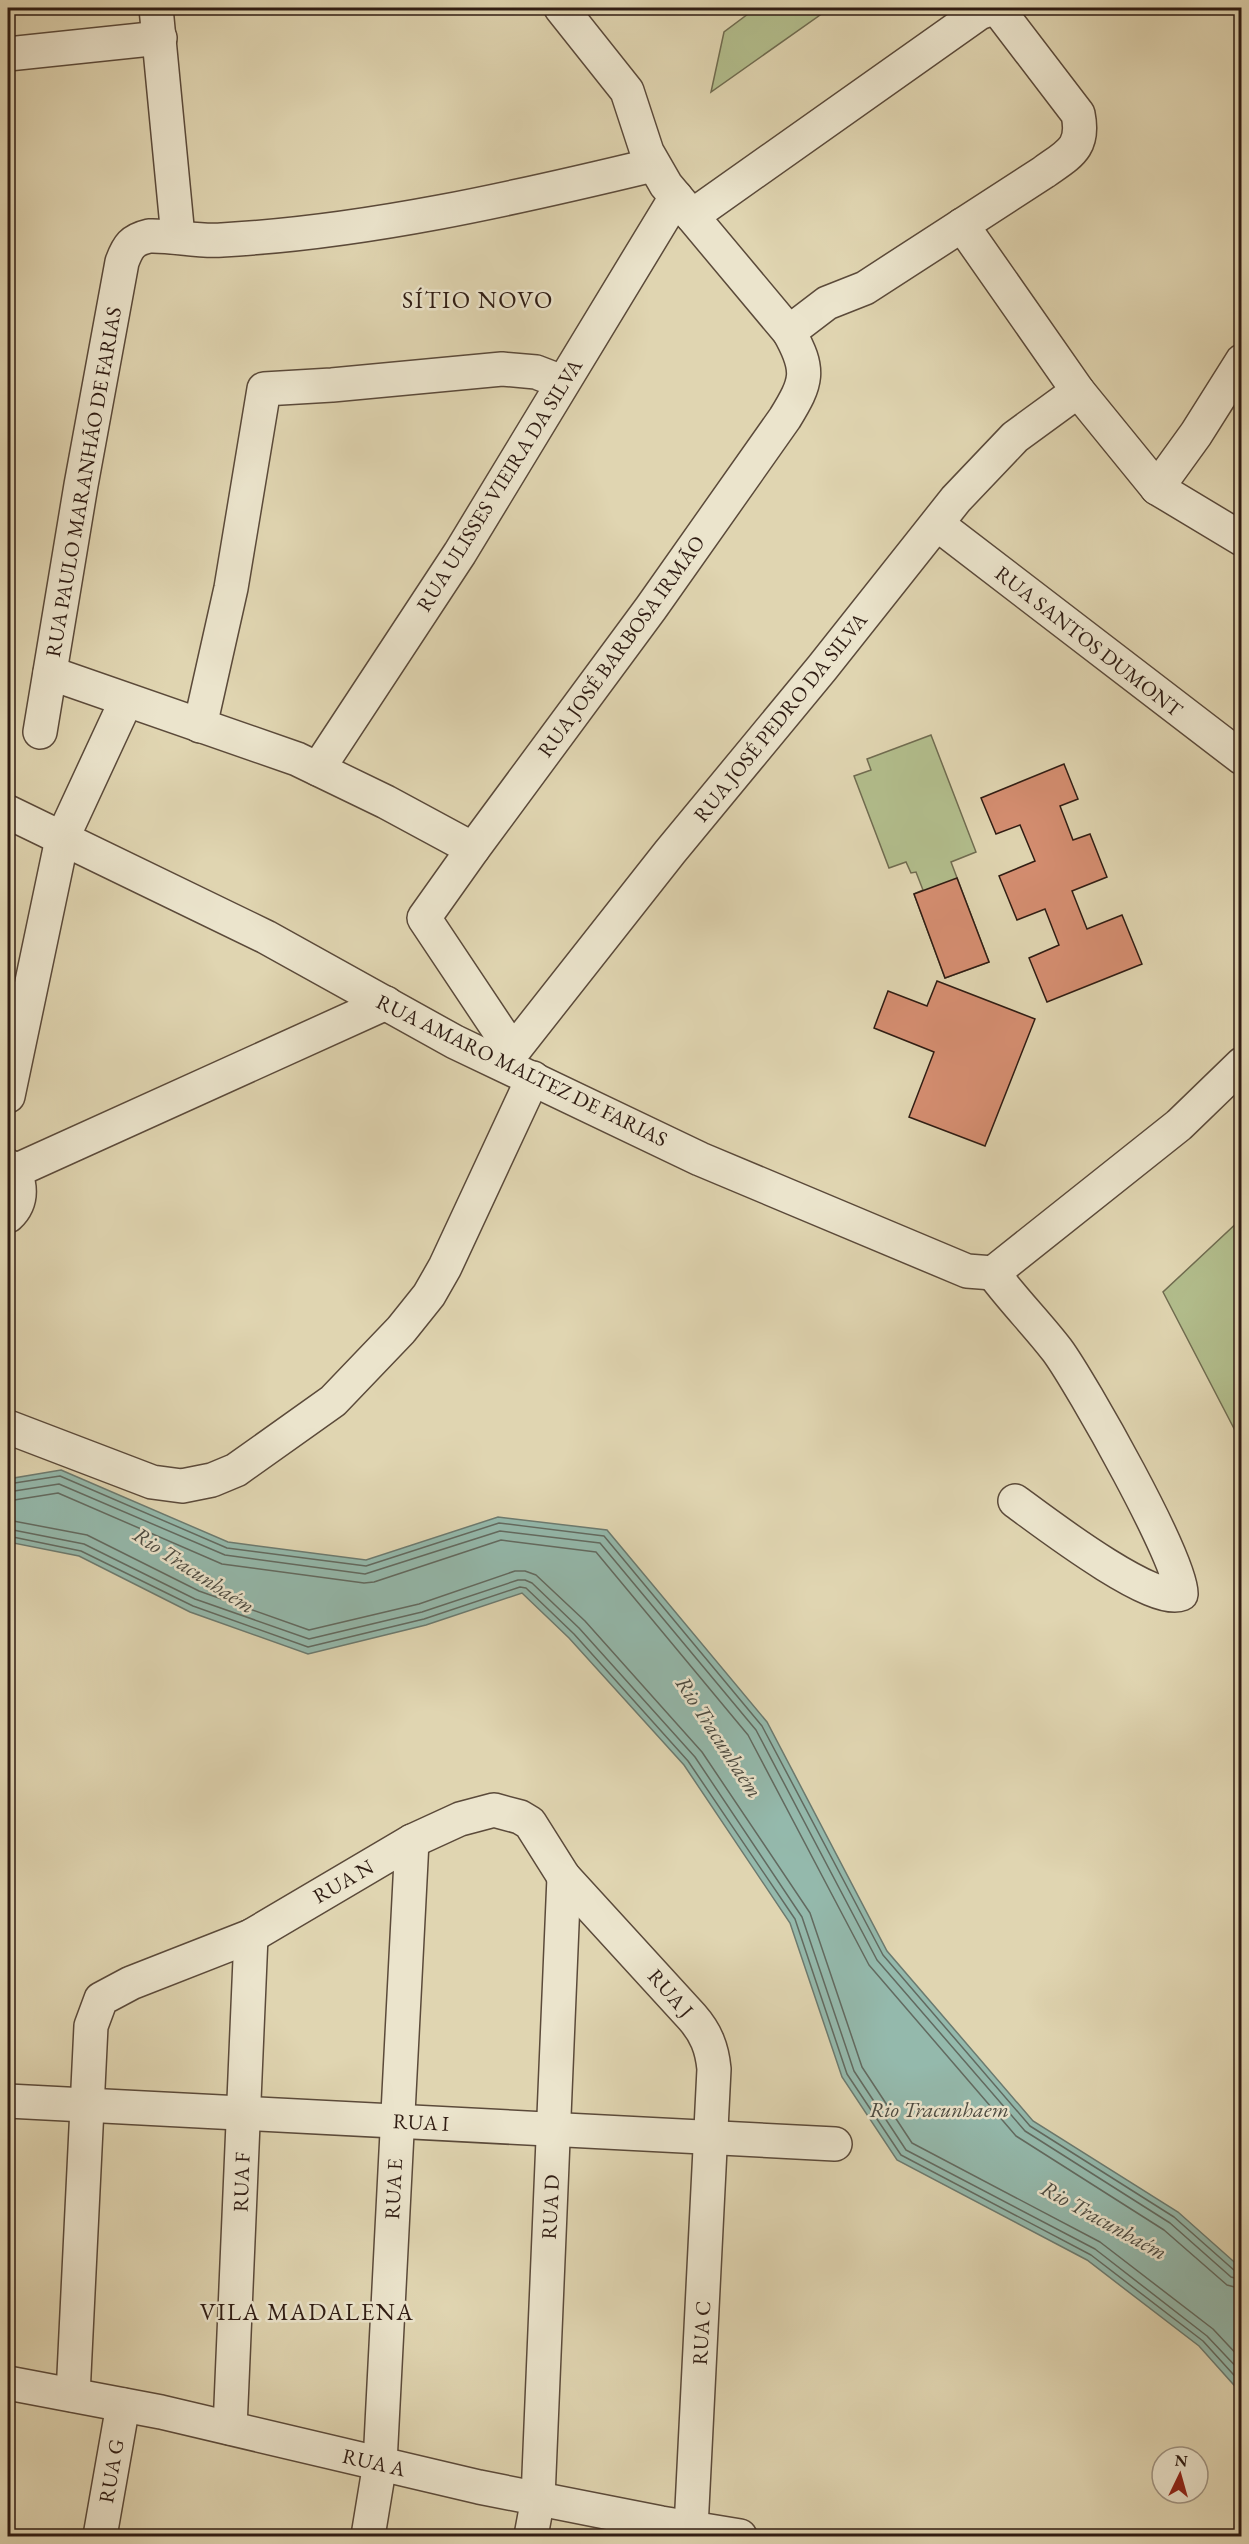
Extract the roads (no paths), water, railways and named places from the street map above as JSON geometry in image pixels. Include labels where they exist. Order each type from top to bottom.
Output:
[{"type":"street","points":[[8,54],[158,23],[178,237],[218,240],[316,232],[533,194],[672,191],[979,13],[995,8],[1078,114],[1081,131],[1078,144],[1067,156],[866,288],[827,303],[789,332],[672,191],[627,92],[561,8]]},
{"type":"street","name":"RUA ULISSES VIEIRA DA SILVA","points":[[318,769],[460,553],[672,191]]},
{"type":"street","points":[[962,225],[1078,391],[1157,488],[1242,539]]},
{"type":"street","name":"RUA PAULO MARANHÃO DE FARIAS","points":[[40,732],[81,485],[122,262],[128,245],[139,238],[178,237]]},
{"type":"street","name":"RUA JOSÉ BARBOSA IRMÃO","points":[[508,1057],[424,918],[651,608],[785,418],[802,389],[803,369],[801,353],[789,332]]},
{"type":"street","points":[[1157,488],[1196,435],[1242,361]]},
{"type":"street","points":[[200,726],[231,588],[264,388],[332,386],[502,369],[536,372],[562,382]]},
{"type":"street","name":"RUA JOSÉ PEDRO DA SILVA","points":[[508,1057],[956,499],[1015,437],[1078,391]]},
{"type":"street","name":"RUA SANTOS DUMONT","points":[[937,524],[1240,754]]},
{"type":"street","points":[[50,673],[297,759],[386,802],[473,849]]},
{"type":"street","points":[[8,1096],[62,839],[126,701]]},
{"type":"street","name":"RUA AMARO MALTEZ DE FARIAS","points":[[8,813],[266,937],[455,1041],[508,1057],[533,1078],[711,1163],[967,1271],[993,1273]]},
{"type":"street","points":[[8,1216],[17,1205],[19,1194],[18,1182],[10,1169],[386,1003]]},
{"type":"street","points":[[1015,1501],[1133,1581],[1170,1594],[1178,1596],[1181,1594],[1178,1575],[1164,1540],[1078,1383],[1057,1350],[993,1273],[1179,1125],[1242,1064]]},
{"type":"street","points":[[8,1427],[152,1482],[182,1486],[212,1480],[236,1470],[333,1401],[401,1330],[429,1295],[445,1267],[533,1078]]},
{"type":"street","name":"RUA N","points":[[86,2105],[91,2026],[101,1999],[131,1983],[251,1935],[412,1841],[478,1813],[494,1810],[509,1813],[530,1823],[564,1877]]},
{"type":"street","name":"RUA E","points":[[368,2536],[380,2463],[412,1841]]},
{"type":"street","name":"RUA D","points":[[531,2536],[538,2498],[564,1877]]},
{"type":"street","name":"RUA J","points":[[564,1877],[703,2029],[710,2044],[713,2063],[710,2138]]},
{"type":"street","name":"RUA F","points":[[230,2428],[251,1935]]},
{"type":"street","name":"RUA I","points":[[8,2101],[835,2144]]},
{"type":"street","points":[[73,2395],[86,2105]]},
{"type":"street","name":"RUA C","points":[[691,2528],[710,2138]]},
{"type":"street","name":"RUA A","points":[[8,2383],[123,2404],[538,2498],[740,2536]]},
{"type":"street","name":"RUA G","points":[[100,2536],[123,2404]]},
{"type":"water","name":"Rio Tracunhaem","points":[[61,1470],[228,1542],[366,1560],[498,1517],[607,1530],[767,1722],[887,1951],[1033,2121],[1178,2212],[1241,2268],[1241,2393],[1199,2346],[1087,2260],[897,2160],[842,2077],[790,1923],[684,1765],[569,1638],[522,1593],[426,1625],[308,1654],[190,1612],[79,1556],[8,1542],[8,1479]]},
{"type":"district","name":"SÍTIO NOVO","points":[[478,299]]},
{"type":"district","name":"VILA MADALENA","points":[[307,2311]]},
{"type":"water label","name":"Rio Tracunhaém","points":[[194,1570]]},
{"type":"water label","name":"Rio Tracunhaém","points":[[719,1737]]},
{"type":"water label","name":"Rio Tracunhaém","points":[[1104,2220]]}]
